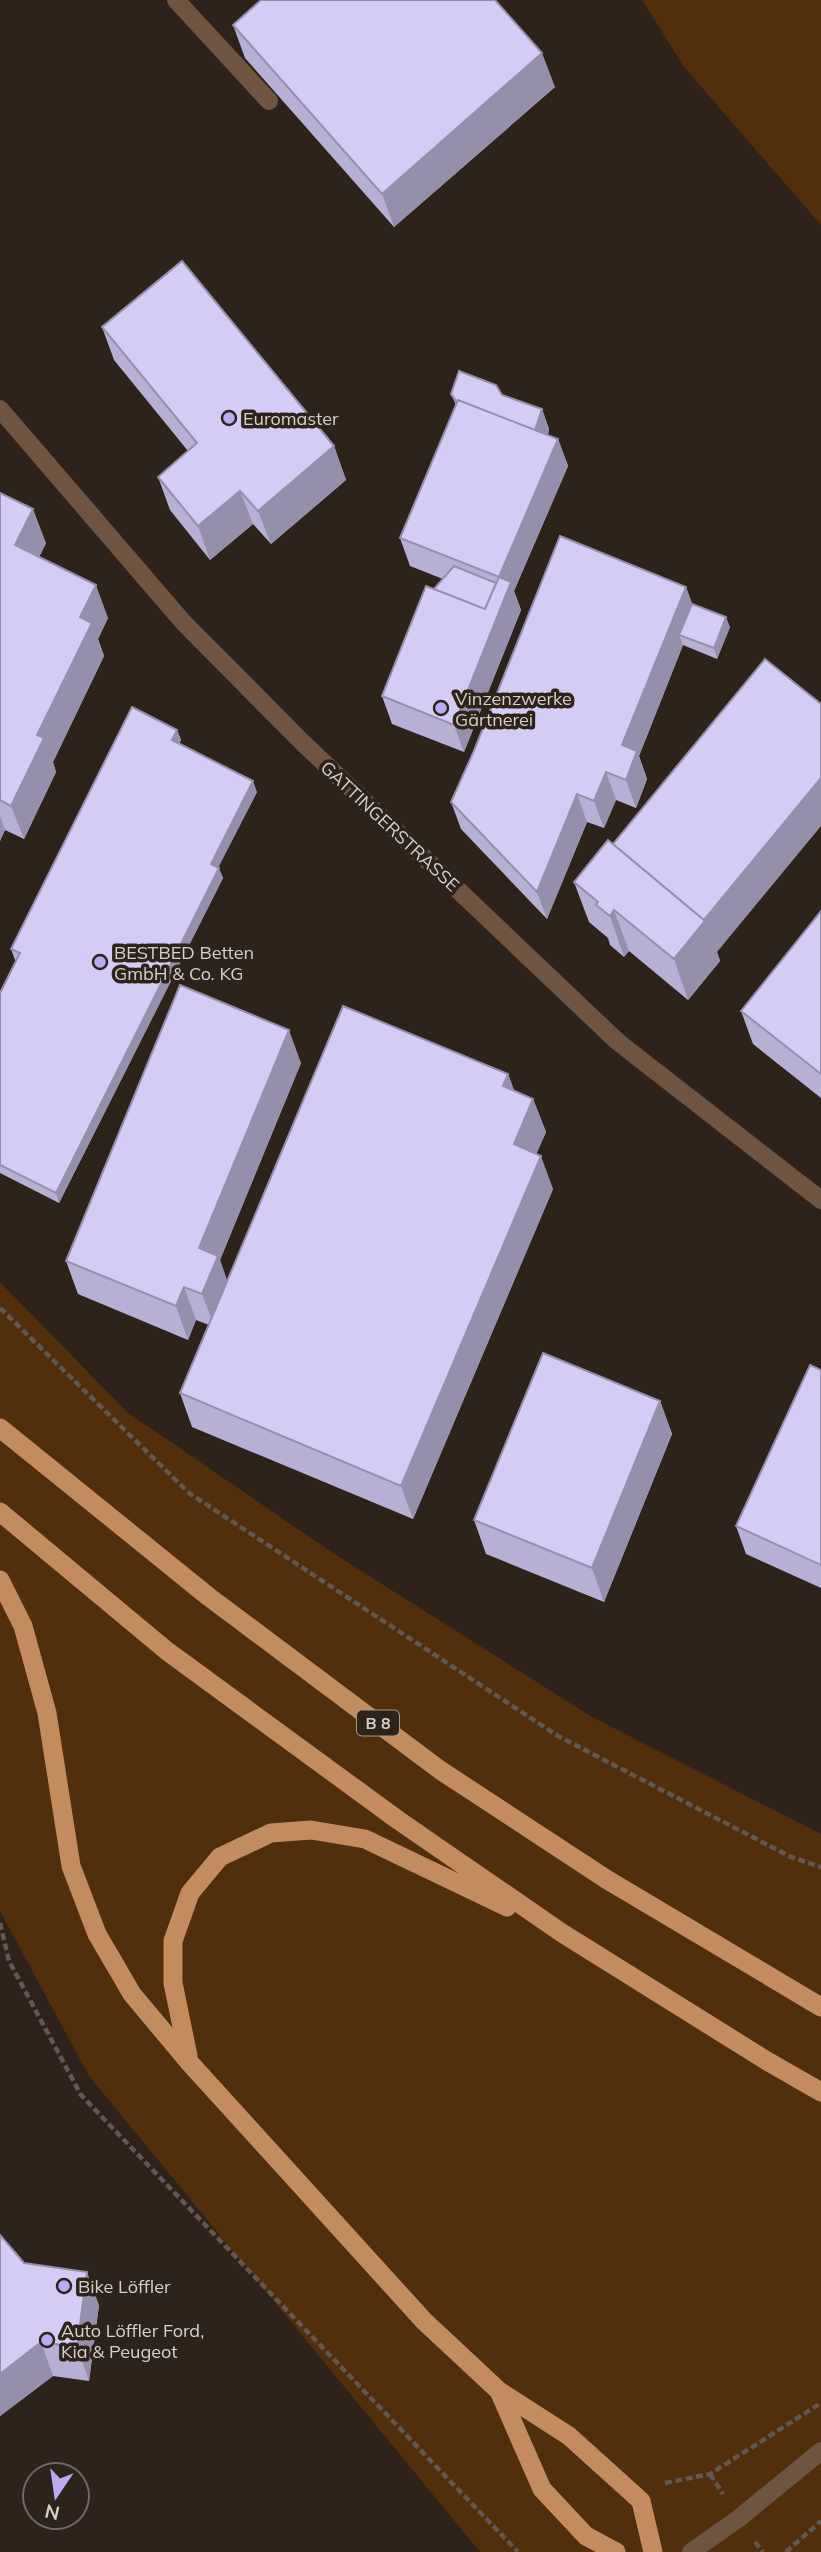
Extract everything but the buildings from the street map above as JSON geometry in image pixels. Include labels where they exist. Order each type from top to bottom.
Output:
[{"type":"highway","name":"B 8","points":[[0,1427],[209,1597],[440,1770],[606,1879],[821,2007]]},
{"type":"highway","points":[[0,1512],[167,1651],[398,1820],[562,1933],[821,2092]]},
{"type":"highway","points":[[0,1580],[23,1626],[47,1713],[71,1867],[97,1934],[132,1994],[188,2061],[415,2311],[499,2391],[569,2436],[641,2501],[653,2552]]},
{"type":"highway","points":[[188,2061],[173,1983],[173,1941],[190,1893],[220,1857],[271,1833],[311,1830],[365,1839],[562,1933]]},
{"type":"highway","points":[[499,2391],[542,2489],[586,2536],[616,2552]]},
{"type":"street","points":[[176,0],[269,101]]},
{"type":"street","name":"GATTINGERSTRASSE","points":[[0,409],[183,622],[301,741],[618,1042],[821,1200]]},
{"type":"street","points":[[691,2552],[738,2519],[821,2451]]},
{"type":"path","points":[[0,1308],[189,1493],[558,1736],[791,1857],[821,1867]]},
{"type":"path","points":[[0,1923],[9,1961],[81,2095],[364,2393],[502,2533],[517,2552]]},
{"type":"path","points":[[710,2474],[821,2403]]},
{"type":"path","points":[[786,2552],[821,2521]]},
{"type":"shaded area","points":[[642,0],[821,0],[821,225],[684,67]]},
{"type":"shaded area","points":[[0,1282],[127,1412],[333,1553],[592,1717],[821,1834],[821,2552],[480,2552],[89,2076],[0,1911]]},
{"type":"place","name":"Euromaster","points":[[229,418]]},
{"type":"place","name":"Vinzenzwerke Gärtnerei","points":[[441,708]]},
{"type":"place","name":"BESTBED Betten GmbH & Co. KG","points":[[100,962]]},
{"type":"place","name":"Bike Löffler","points":[[64,2286]]},
{"type":"place","name":"Auto Löffler Ford, Kia & Peugeot","points":[[47,2340]]}]
